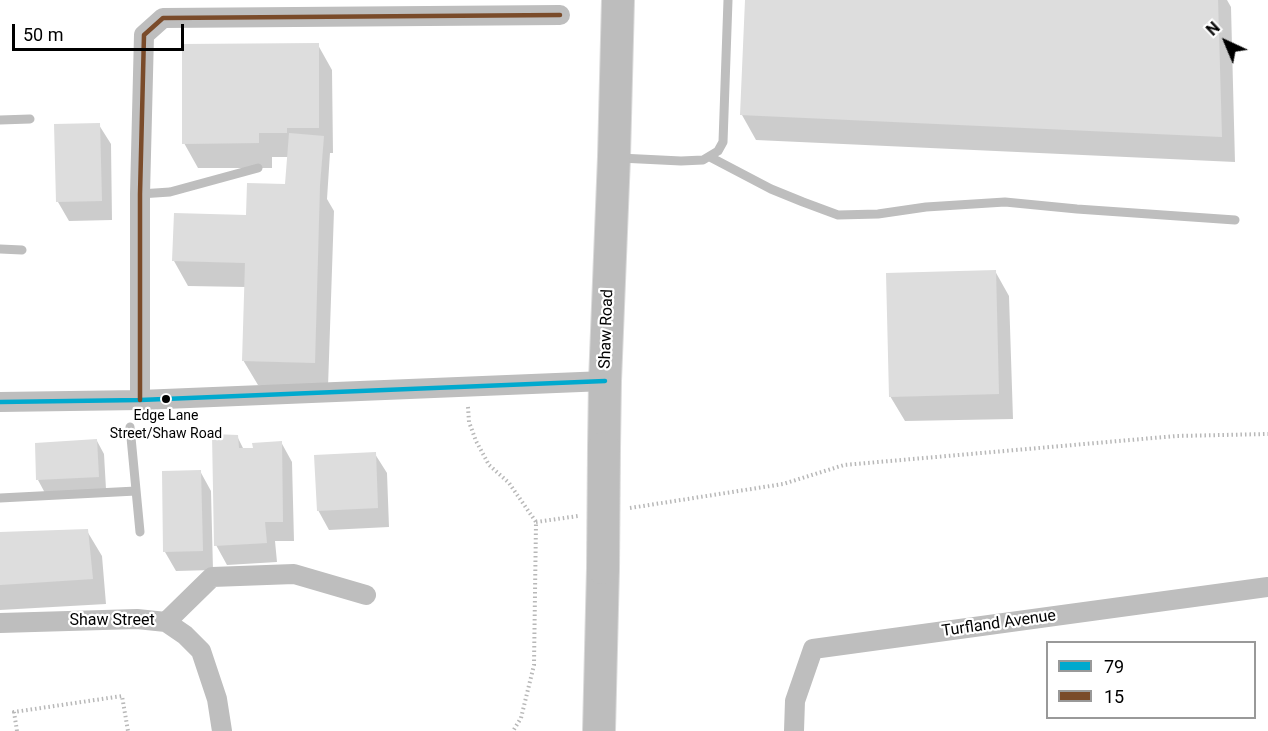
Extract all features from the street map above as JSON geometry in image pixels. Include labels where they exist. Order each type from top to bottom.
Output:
[{"type":"main road","name":"Shaw Road","points":[[599,731],[605,381],[618,0]]},
{"type":"street","points":[[140,400],[144,35],[163,18],[560,15]]},
{"type":"street","points":[[0,402],[140,400],[605,381]]},
{"type":"street","points":[[166,622],[212,577],[294,574],[366,595]]},
{"type":"street","name":"Turfland Avenue","points":[[794,731],[795,701],[813,649],[1268,587]]},
{"type":"street","name":"Shaw Street","points":[[0,623],[137,619],[166,622],[185,635],[201,651],[217,699],[222,731]]},
{"type":"lane","points":[[614,157],[703,160],[718,151],[723,142],[728,0]]},
{"type":"lane","points":[[0,120],[30,119]]},
{"type":"lane","points":[[710,157],[771,189],[838,215],[878,214],[926,207],[1005,202],[1235,220]]},
{"type":"lane","points":[[141,194],[170,192],[258,168]]},
{"type":"lane","points":[[0,249],[22,250]]},
{"type":"lane","points":[[130,427],[140,532]]},
{"type":"lane","points":[[0,498],[136,491]]},
{"type":"path","points":[[467,387],[469,422],[476,441],[489,465],[509,483],[536,522],[534,665],[521,718],[513,731]]},
{"type":"path","points":[[619,510],[783,484],[844,465],[1176,436],[1268,434]]},
{"type":"path","points":[[536,522],[583,515]]},
{"type":"path","points":[[16,731],[14,712],[122,696],[128,731]]},
{"type":"building","points":[[745,0],[1218,0],[1222,137],[740,115]]},
{"type":"building","points":[[319,43],[319,128],[287,128],[287,133],[259,133],[259,143],[182,144],[182,44]]},
{"type":"building","points":[[100,123],[102,201],[56,202],[54,124]]},
{"type":"building","points":[[289,133],[324,136],[320,185],[315,363],[242,361],[245,263],[172,261],[174,213],[246,215],[247,183],[285,184]]},
{"type":"building","points":[[996,270],[999,394],[889,397],[886,273]]},
{"type":"building","points":[[212,434],[238,435],[239,448],[253,448],[252,443],[282,441],[283,522],[265,522],[267,543],[214,546]]},
{"type":"building","points":[[97,439],[99,477],[36,480],[35,443]]},
{"type":"building","points":[[376,452],[378,508],[317,511],[314,455]]},
{"type":"building","points":[[201,470],[203,551],[163,552],[162,471]]},
{"type":"building","points":[[88,529],[93,579],[0,585],[0,532]]},
{"type":"transit line","name":"15","points":[[140,400],[140,194],[144,35],[163,18],[560,15]]},
{"type":"transit line","name":"79","points":[[0,402],[140,400],[605,381]]},
{"type":"place","name":"Edge Lane Street/Shaw Road","points":[[166,399]]}]
